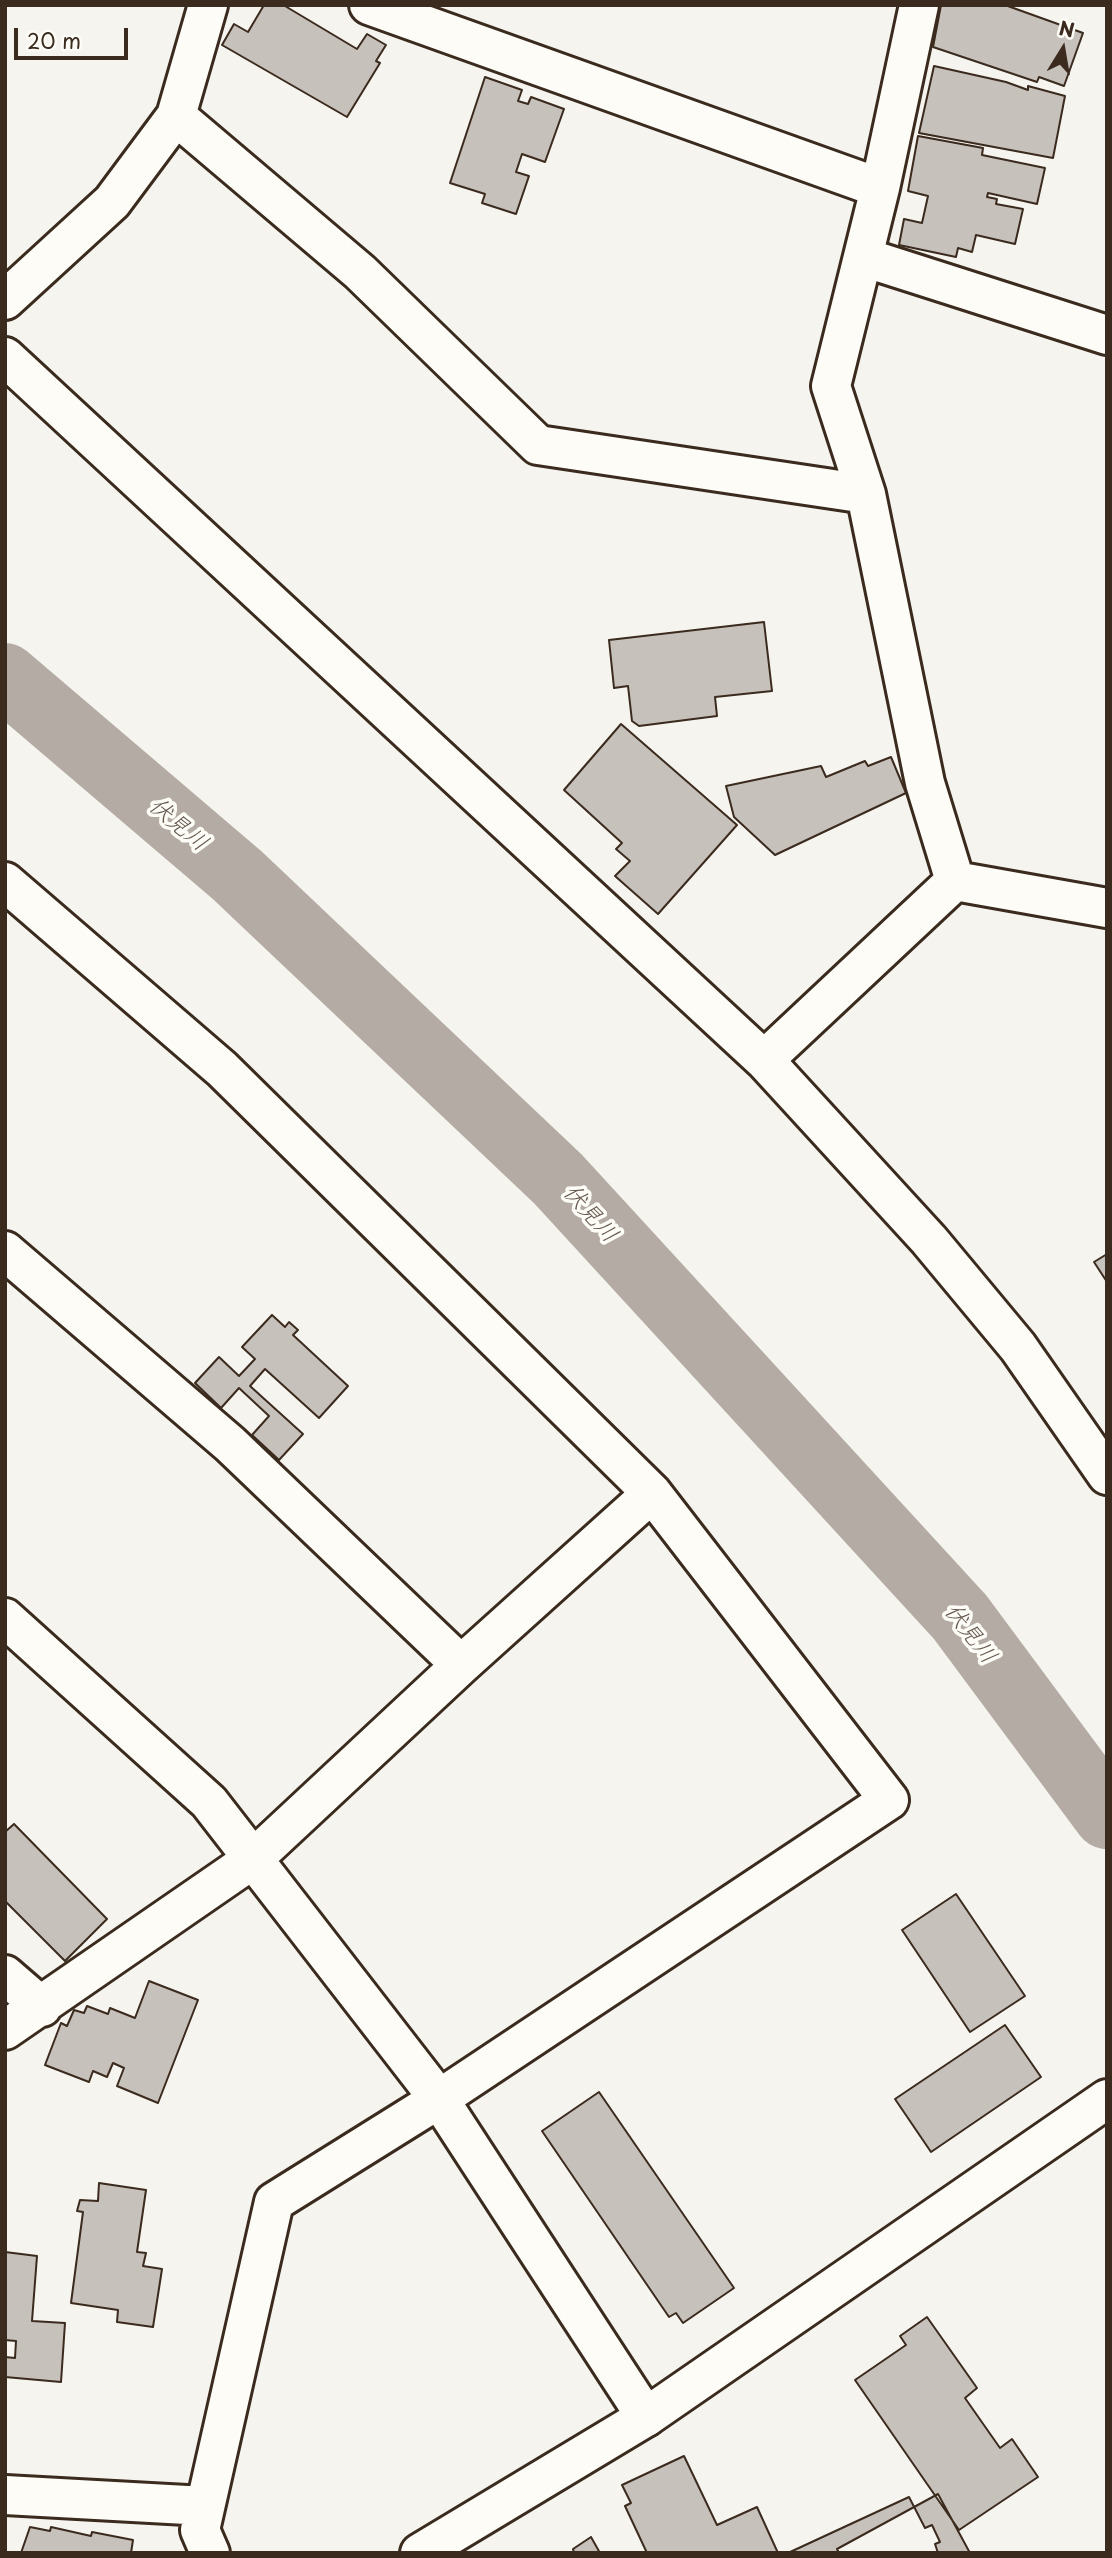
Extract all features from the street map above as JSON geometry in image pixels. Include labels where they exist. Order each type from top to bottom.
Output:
[{"type":"street","points":[[5,300],[112,202],[176,116],[208,5]]},
{"type":"street","points":[[369,5],[880,188]]},
{"type":"street","points":[[919,5],[880,188],[831,386],[866,494],[925,783],[955,881]]},
{"type":"street","points":[[176,116],[360,272],[538,445],[866,494]]},
{"type":"street","points":[[863,257],[1107,335]]},
{"type":"street","points":[[5,357],[764,1060],[929,1240],[992,1315],[1018,1347],[1107,1475]]},
{"type":"street","points":[[764,1060],[955,881]]},
{"type":"street","points":[[955,881],[1107,908]]},
{"type":"street","points":[[5,882],[222,1069],[652,1493],[889,1800],[439,2099],[274,2202],[200,2530],[210,2553]]},
{"type":"street","points":[[5,1251],[230,1444],[461,1665]]},
{"type":"street","points":[[5,2031],[253,1859],[461,1665],[652,1493]]},
{"type":"street","points":[[5,1618],[209,1802],[439,2099],[646,2417]]},
{"type":"street","points":[[5,1975],[42,2007]]},
{"type":"street","points":[[420,2553],[646,2417],[1107,2099]]},
{"type":"street","points":[[5,2495],[205,2506]]},
{"type":"building","points":[[264,5],[285,6],[357,49],[367,34],[386,45],[376,61],[380,63],[347,117],[222,45],[234,24],[248,32]]},
{"type":"building","points":[[941,5],[1005,5],[1083,33],[1064,86],[1039,77],[1037,82],[933,47]]},
{"type":"building","points":[[934,66],[1006,82],[1028,90],[1028,86],[1065,96],[1053,158],[919,133]]},
{"type":"building","points":[[485,77],[522,90],[518,101],[528,104],[531,97],[564,109],[545,162],[522,154],[516,172],[529,176],[516,214],[482,203],[485,194],[450,183]]},
{"type":"building","points":[[918,136],[983,148],[982,155],[1045,168],[1037,204],[988,193],[987,197],[997,199],[996,204],[1023,209],[1015,244],[976,235],[972,252],[958,248],[956,257],[899,245],[904,219],[922,223],[928,196],[908,191]]},
{"type":"building","points":[[764,622],[772,691],[715,697],[717,716],[639,726],[632,721],[628,686],[614,688],[609,640]]},
{"type":"building","points":[[621,724],[737,825],[658,914],[615,876],[630,861],[616,849],[622,843],[564,790]]},
{"type":"building","points":[[891,757],[906,793],[775,855],[734,817],[726,786],[821,766],[826,777],[865,761],[868,766]]},
{"type":"building","points":[[1107,1254],[1107,1282],[1094,1262]]},
{"type":"building","points":[[272,1315],[285,1327],[289,1322],[298,1330],[293,1335],[348,1386],[319,1418],[265,1369],[250,1386],[303,1434],[279,1460],[252,1435],[269,1416],[239,1388],[221,1408],[195,1383],[219,1357],[239,1376],[255,1359],[242,1347]]},
{"type":"building","points":[[14,1824],[107,1919],[65,1961],[5,1901],[5,1832]]},
{"type":"building","points":[[956,1894],[1025,1996],[970,2032],[902,1930]]},
{"type":"building","points":[[149,1981],[198,2000],[158,2103],[117,2086],[124,2068],[113,2063],[107,2077],[93,2071],[89,2082],[45,2065],[61,2023],[67,2026],[74,2010],[84,2013],[87,2006],[108,2014],[110,2008],[135,2018]]},
{"type":"building","points":[[1005,2025],[1041,2077],[931,2152],[895,2099]]},
{"type":"building","points":[[599,2092],[734,2288],[683,2323],[676,2313],[669,2317],[542,2131]]},
{"type":"building","points":[[99,2183],[146,2190],[137,2252],[146,2253],[143,2266],[162,2269],[153,2327],[117,2322],[118,2310],[71,2303],[83,2212],[77,2211],[80,2200],[98,2201]]},
{"type":"building","points":[[5,2252],[37,2256],[32,2321],[65,2323],[61,2382],[5,2377],[5,2357],[15,2358],[16,2341],[5,2340]]},
{"type":"building","points":[[927,2317],[977,2388],[965,2398],[1000,2448],[1012,2439],[1038,2477],[959,2530],[855,2380],[906,2345],[900,2336]]},
{"type":"building","points":[[684,2456],[717,2525],[757,2507],[778,2553],[647,2553],[625,2506],[631,2503],[622,2485]]},
{"type":"building","points":[[938,2494],[970,2553],[839,2553],[837,2549]]},
{"type":"building","points":[[909,2497],[925,2528],[932,2525],[940,2542],[935,2544],[938,2553],[788,2553]]},
{"type":"building","points":[[30,2527],[50,2531],[51,2527],[91,2536],[92,2532],[133,2540],[131,2553],[21,2553]]},
{"type":"building","points":[[591,2537],[600,2553],[574,2553],[573,2549]]},
{"type":"waterway","name":"伏見川","points":[[5,677],[237,875],[558,1179],[960,1617],[1107,1815]]}]
